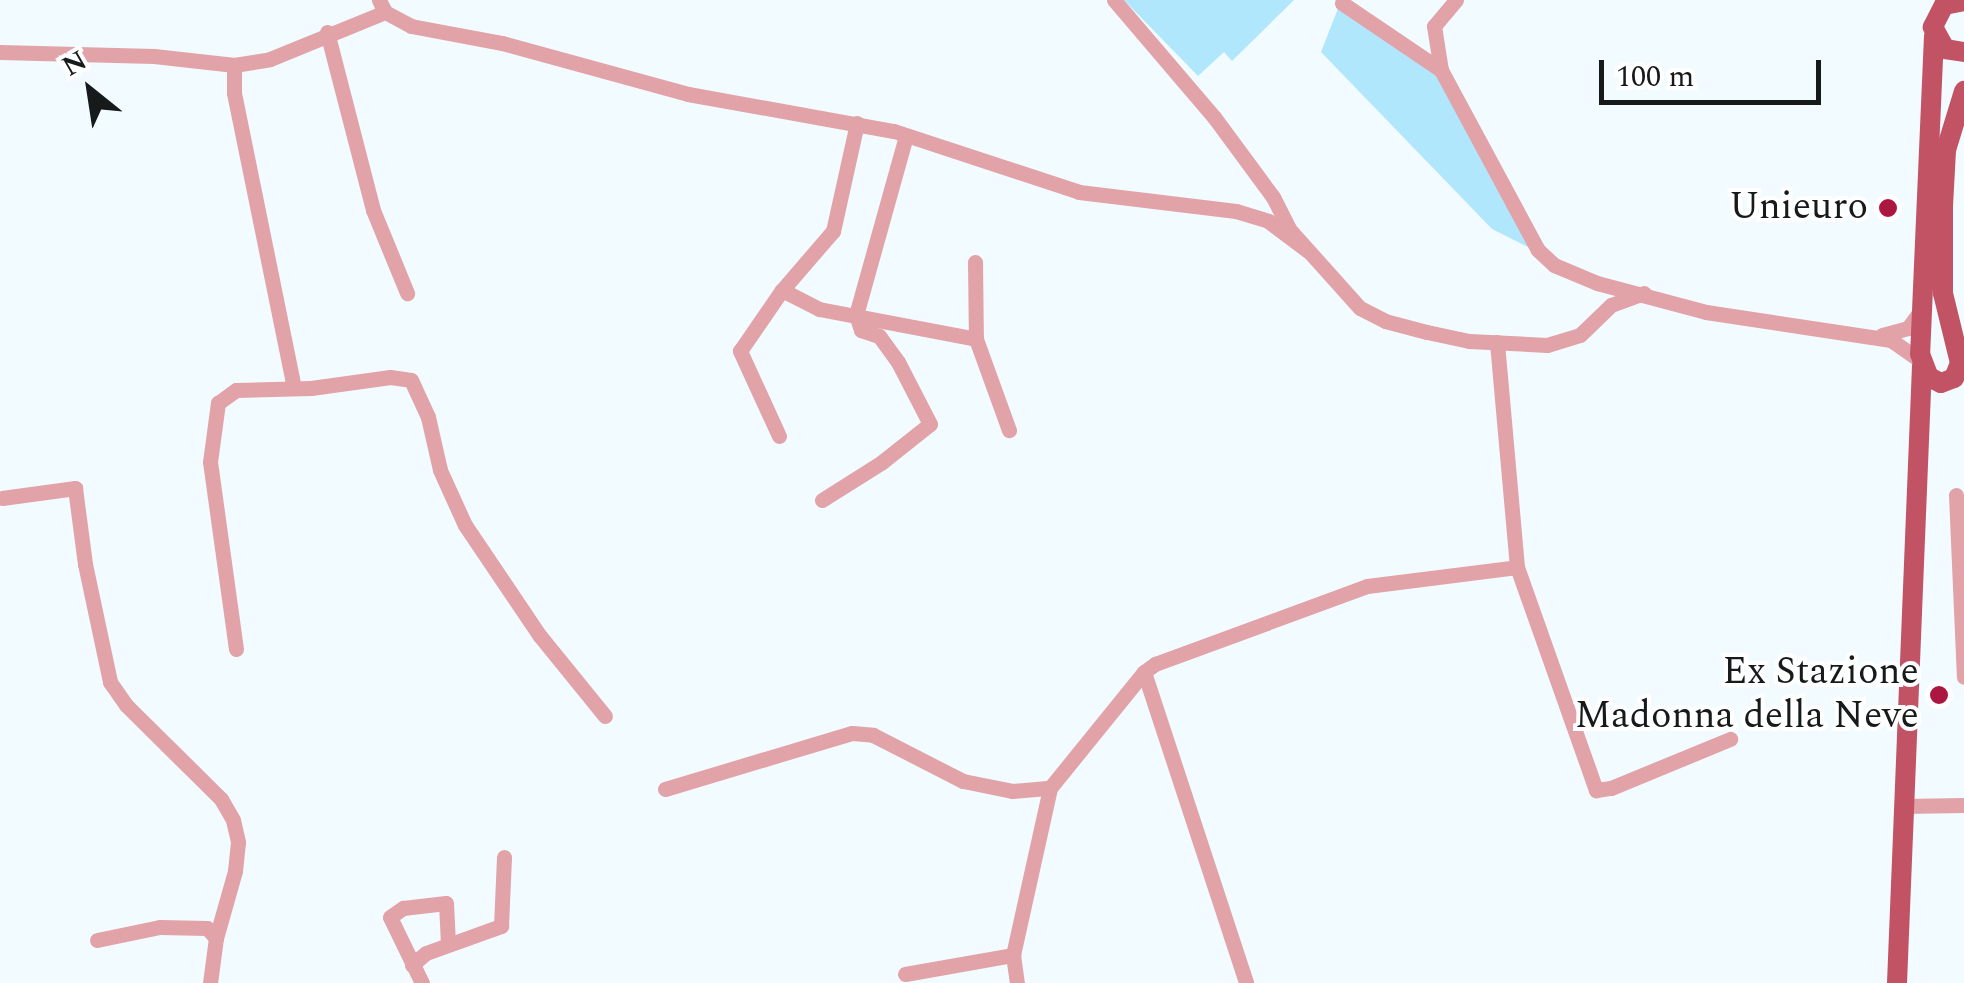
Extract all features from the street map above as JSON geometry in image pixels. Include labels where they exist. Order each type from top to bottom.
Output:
[{"type":"main road","points":[[1921,447],[1936,398],[1959,374],[1960,354],[1947,315],[1929,298],[1934,18],[1944,6],[1961,1]]},
{"type":"main road","points":[[1934,18],[1945,48],[1964,52]]},
{"type":"main road","points":[[1897,983],[1922,362],[1946,150],[1964,91]]},
{"type":"main road","points":[[1922,362],[1934,382],[1959,374]]},
{"type":"street","points":[[1114,0],[1214,117],[1308,251],[1360,308],[1385,321],[1497,342],[1563,342],[1590,328],[1620,300],[1644,293]]},
{"type":"street","points":[[1456,0],[1434,26],[1441,70],[1538,250],[1554,265],[1597,283],[1706,312],[1873,336],[1902,345],[1922,362]]},
{"type":"street","points":[[1342,3],[1441,70]]},
{"type":"street","points":[[0,52],[154,56],[234,65],[270,59],[382,6],[411,26],[502,43],[688,94],[857,123],[1080,192],[1236,211],[1268,221],[1308,251]]},
{"type":"street","points":[[327,32],[373,210],[406,294]]},
{"type":"street","points":[[234,65],[234,93],[294,387]]},
{"type":"street","points":[[779,436],[740,351],[782,290],[833,231],[857,123]]},
{"type":"street","points":[[822,500],[882,462],[930,424],[898,362],[879,336],[861,330],[856,315],[906,136]]},
{"type":"street","points":[[975,262],[976,339],[1008,430]]},
{"type":"street","points":[[782,290],[819,309],[976,339]]},
{"type":"street","points":[[1873,336],[1908,328],[1929,298]]},
{"type":"street","points":[[1947,315],[1964,332]]},
{"type":"street","points":[[1497,342],[1516,566],[1596,790],[1730,740]]},
{"type":"street","points":[[236,649],[210,462],[214,415],[226,394],[390,377],[411,380],[428,417],[440,470],[466,525],[540,636],[604,716]]},
{"type":"street","points":[[2,498],[75,488],[85,564],[110,682],[126,705],[221,799],[233,820],[238,842],[235,872],[216,938],[210,983]]},
{"type":"street","points":[[1956,495],[1964,677]]},
{"type":"street","points":[[1017,983],[1012,956],[1050,788],[1144,672],[1155,664],[1367,586],[1516,566]]},
{"type":"street","points":[[1144,672],[1246,983]]},
{"type":"street","points":[[665,789],[852,733],[873,735],[962,780],[1012,791],[1050,788]]},
{"type":"street","points":[[1903,806],[1964,804]]},
{"type":"street","points":[[412,965],[426,953],[500,926],[504,857]]},
{"type":"street","points":[[422,983],[390,918],[404,908],[446,903],[448,944]]},
{"type":"street","points":[[98,940],[160,928],[207,928],[216,938]]},
{"type":"street","points":[[905,974],[1012,956]]},
{"type":"shaded area","points":[[1124,0],[1294,0],[1232,61],[1224,52],[1198,76]]},
{"type":"shaded area","points":[[1339,6],[1438,74],[1532,249],[1492,229],[1321,52]]},
{"type":"place","name":"Unieuro","points":[[1888,208]]},
{"type":"place","name":"Ex Stazione Madonna della Neve","points":[[1939,695]]}]
